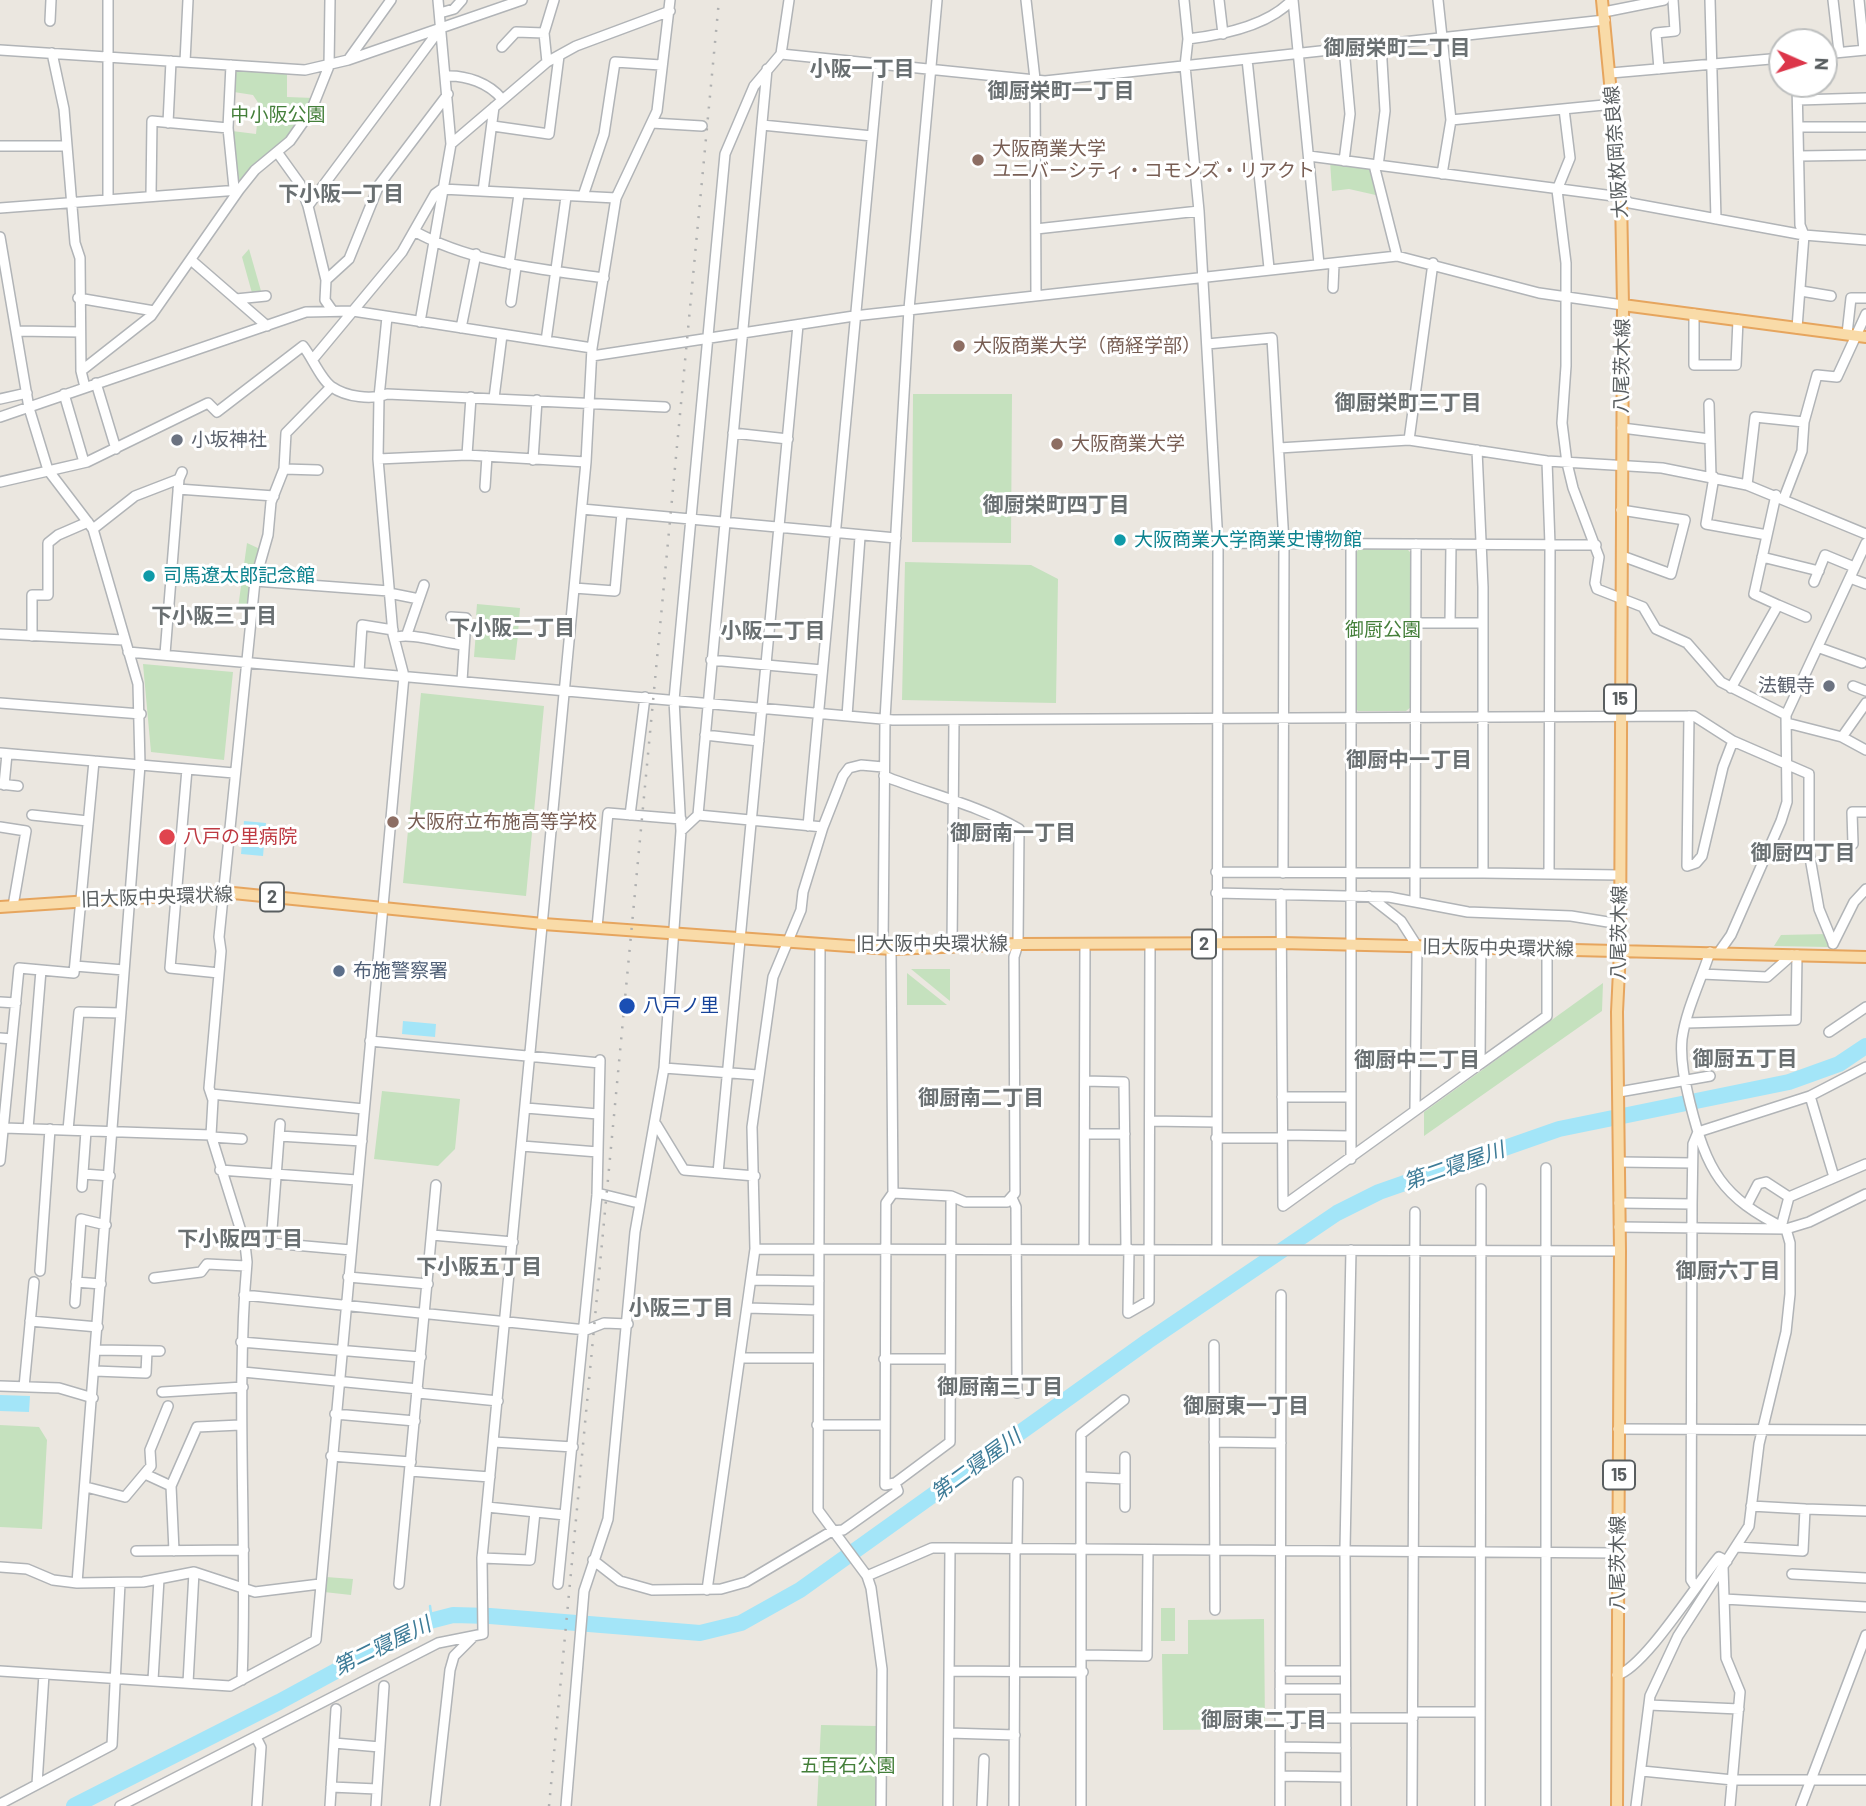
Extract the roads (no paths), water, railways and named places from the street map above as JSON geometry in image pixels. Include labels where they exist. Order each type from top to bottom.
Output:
[{"type":"main road","name":"大阪枚岡奈良線","points":[[1604,11],[1621,197],[1623,305]]},
{"type":"main road","name":"八尾茨木線","points":[[1617,1806],[1620,1251],[1616,1012],[1620,950],[1623,305],[1856,335]]},
{"type":"main road","name":"旧大阪中央環状線","points":[[0,907],[223,892],[543,924],[887,948],[1018,944],[1282,943],[1866,957]]},
{"type":"street","points":[[50,0],[50,21]]},
{"type":"street","points":[[108,0],[108,199]]},
{"type":"street","points":[[185,62],[188,0]]},
{"type":"street","points":[[81,371],[154,311],[191,260],[236,189],[278,152],[311,111],[329,66],[330,0]]},
{"type":"street","points":[[348,60],[391,0]]},
{"type":"street","points":[[420,322],[451,144],[438,0]]},
{"type":"street","points":[[440,13],[454,9],[462,0]]},
{"type":"street","points":[[0,50],[305,70],[348,60],[522,0]]},
{"type":"street","points":[[547,62],[544,33],[554,0]]},
{"type":"street","points":[[435,1806],[445,1696],[454,1656],[478,1635],[482,1558],[582,509],[592,352],[616,198],[657,111],[663,37],[670,12],[670,0]]},
{"type":"street","points":[[566,1806],[584,1591],[608,1519],[635,1233],[656,1124],[663,1068],[681,831],[674,700],[725,153],[741,110],[768,68],[781,54],[786,39],[789,0]]},
{"type":"street","points":[[937,0],[909,309],[885,719],[893,1193],[886,1203],[885,1485],[895,1483],[950,1442],[951,1196]]},
{"type":"street","points":[[1027,0],[1035,79],[1037,295]]},
{"type":"street","points":[[1184,0],[1188,39],[1185,66],[1199,211],[1218,543],[1215,1122],[1217,1250]]},
{"type":"street","points":[[1219,0],[1223,34]]},
{"type":"street","points":[[1188,39],[1223,34],[1264,18],[1292,0],[1319,264]]},
{"type":"street","points":[[1438,0],[1451,120],[1442,174]]},
{"type":"street","points":[[781,54],[1045,81],[1442,38],[1664,0]]},
{"type":"street","points":[[1659,69],[1656,33],[1675,31],[1672,0]]},
{"type":"street","points":[[1710,0],[1716,219]]},
{"type":"street","points":[[1833,0],[1839,52],[1865,50],[1859,0]]},
{"type":"street","points":[[451,144],[547,62],[576,46],[670,12]]},
{"type":"street","points":[[308,206],[441,27]]},
{"type":"street","points":[[502,47],[516,32],[544,33]]},
{"type":"street","points":[[1381,44],[1385,111],[1376,165],[1397,256]]},
{"type":"street","points":[[1344,48],[1350,114],[1344,161]]},
{"type":"street","points":[[52,53],[67,146],[75,243],[80,258],[78,298],[81,371],[85,387]]},
{"type":"street","points":[[494,126],[549,134],[559,56]]},
{"type":"street","points":[[1247,59],[1269,268]]},
{"type":"street","points":[[1611,73],[1768,59]]},
{"type":"street","points":[[168,123],[171,61]]},
{"type":"street","points":[[583,196],[604,134],[615,62],[661,65]]},
{"type":"street","points":[[231,65],[228,128],[236,189]]},
{"type":"street","points":[[808,826],[879,65]]},
{"type":"street","points":[[681,831],[698,815],[768,68]]},
{"type":"street","points":[[446,76],[465,75],[475,83],[493,88],[502,99]]},
{"type":"street","points":[[326,280],[349,259],[379,184],[447,94]]},
{"type":"street","points":[[1797,328],[1804,235],[1800,225],[1798,100],[1866,99]]},
{"type":"street","points":[[1451,120],[1614,104]]},
{"type":"street","points":[[483,191],[494,126],[494,107]]},
{"type":"street","points":[[1564,108],[1570,158],[1557,190],[1566,263],[1566,366],[1562,423],[1573,488],[1599,557],[1595,583],[1597,590],[1643,607],[1656,629],[1687,643],[1721,682],[1731,688],[1787,719],[1842,737],[1866,750]]},
{"type":"street","points":[[151,195],[152,121],[228,128]]},
{"type":"street","points":[[652,123],[702,126]]},
{"type":"street","points":[[762,124],[872,136]]},
{"type":"street","points":[[1798,127],[1866,127]]},
{"type":"street","points":[[0,146],[67,146]]},
{"type":"street","points":[[278,152],[300,184],[308,206],[326,280],[325,300],[332,310]]},
{"type":"street","points":[[1799,156],[1866,155]]},
{"type":"street","points":[[1309,156],[1621,197],[1630,203],[1804,235],[1866,240]]},
{"type":"street","points":[[0,208],[236,189]]},
{"type":"street","points":[[313,359],[402,252],[435,194],[442,189],[616,198]]},
{"type":"street","points":[[511,302],[519,194]]},
{"type":"street","points":[[545,341],[566,197]]},
{"type":"street","points":[[1036,229],[1199,211]]},
{"type":"street","points":[[414,231],[432,241],[512,265],[604,278]]},
{"type":"street","points":[[0,237],[5,297],[17,331],[29,408],[48,470],[90,525],[138,684],[141,714],[140,765],[114,1132],[77,1583]]},
{"type":"street","points":[[461,328],[476,254]]},
{"type":"street","points":[[0,417],[306,312],[326,313],[332,310],[545,341],[592,352],[909,309],[1397,256],[1565,298],[1623,305]]},
{"type":"street","points":[[191,260],[267,326]]},
{"type":"street","points":[[1409,440],[1433,263]]},
{"type":"street","points":[[1333,288],[1334,264]]},
{"type":"street","points":[[1801,291],[1831,296]]},
{"type":"street","points":[[236,299],[267,296]]},
{"type":"street","points":[[78,298],[154,311]]},
{"type":"street","points":[[1856,335],[1851,298],[1866,299]]},
{"type":"street","points":[[1694,314],[1694,365],[1736,365],[1738,320]]},
{"type":"street","points":[[1805,617],[1754,594],[1767,535],[1780,496],[1802,452],[1804,422],[1817,375],[1837,377],[1866,314]]},
{"type":"street","points":[[0,1671],[230,1686],[316,1640],[404,676],[393,634],[378,459],[379,397],[387,317]]},
{"type":"street","points":[[718,1174],[768,666],[798,325]]},
{"type":"street","points":[[17,331],[80,332]]},
{"type":"street","points":[[495,398],[502,335]]},
{"type":"street","points":[[1207,344],[1272,338],[1284,543],[1283,873]]},
{"type":"street","points":[[0,482],[84,462],[116,449],[208,402],[217,412],[303,346],[331,387],[353,395],[471,397],[665,407]]},
{"type":"street","points":[[96,383],[116,449]]},
{"type":"street","points":[[242,1680],[245,1590],[240,1424],[245,1244],[211,1136],[209,1088],[223,892],[255,581],[268,535],[274,496],[284,468],[286,433],[331,387]]},
{"type":"street","points":[[0,399],[27,393]]},
{"type":"street","points":[[64,394],[84,462]]},
{"type":"street","points":[[467,455],[471,397]]},
{"type":"street","points":[[533,460],[537,400]]},
{"type":"street","points":[[1709,404],[1712,476],[1706,524],[1767,535]]},
{"type":"street","points":[[1747,485],[1755,417],[1804,422]]},
{"type":"street","points":[[1622,428],[1710,439]]},
{"type":"street","points":[[733,433],[788,439]]},
{"type":"street","points":[[1279,448],[1409,440],[1547,461],[1621,464],[1712,476],[1780,496],[1866,534]]},
{"type":"street","points":[[1477,450],[1482,545],[1483,873]]},
{"type":"street","points":[[378,459],[467,455],[586,462]]},
{"type":"street","points":[[485,487],[487,456]]},
{"type":"street","points":[[1547,461],[1550,545],[1549,874]]},
{"type":"street","points":[[284,468],[318,470]]},
{"type":"street","points":[[32,636],[32,595],[48,595],[48,543],[90,525],[135,496],[180,480],[274,496]]},
{"type":"street","points":[[165,654],[180,480]]},
{"type":"street","points":[[582,509],[860,537],[896,538]]},
{"type":"street","points":[[1621,510],[1685,520],[1671,574],[1622,556]]},
{"type":"street","points":[[574,588],[615,591],[622,513]]},
{"type":"street","points":[[847,716],[860,537]]},
{"type":"street","points":[[1218,543],[1596,545]]},
{"type":"street","points":[[1351,543],[1351,1159]]},
{"type":"street","points":[[1784,1228],[1730,1194],[1715,1177],[1698,1132],[1685,1082],[1682,1057],[1686,1023],[1702,975],[1714,952],[1731,935],[1782,821],[1787,802],[1787,719],[1805,672],[1819,648],[1866,543]]},
{"type":"street","points":[[1415,902],[1416,544]]},
{"type":"street","points":[[1450,623],[1451,544]]},
{"type":"street","points":[[1814,582],[1825,555],[1854,567]]},
{"type":"street","points":[[1762,557],[1819,571]]},
{"type":"street","points":[[1850,578],[1866,584]]},
{"type":"street","points":[[255,581],[389,592],[419,599]]},
{"type":"street","points":[[407,634],[424,585]]},
{"type":"street","points":[[1731,688],[1778,605]]},
{"type":"street","points":[[451,617],[466,618],[462,681]]},
{"type":"street","points":[[1415,622],[1483,623]]},
{"type":"street","points":[[359,672],[362,625],[393,634],[407,634],[430,641],[464,645]]},
{"type":"street","points":[[0,634],[124,640]]},
{"type":"street","points":[[1819,648],[1862,663]]},
{"type":"street","points":[[128,652],[885,719],[1689,716],[1733,741],[1809,774],[1810,852],[1819,909],[1833,943]]},
{"type":"street","points":[[711,660],[822,670]]},
{"type":"street","points":[[1853,686],[1866,691]]},
{"type":"street","points":[[630,815],[645,697]]},
{"type":"street","points":[[0,703],[141,714]]},
{"type":"street","points":[[1842,737],[1866,703]]},
{"type":"street","points":[[1689,716],[1687,866],[1696,863],[1702,856],[1723,767],[1733,741]]},
{"type":"street","points":[[952,948],[954,720]]},
{"type":"street","points":[[705,735],[759,741]]},
{"type":"street","points":[[18,786],[2,784],[4,754],[234,773]]},
{"type":"street","points":[[0,1161],[3,1094],[19,968],[74,973],[93,761]]},
{"type":"street","points":[[707,1590],[755,1249],[752,1127],[773,977],[786,940],[801,910],[803,892],[823,827],[843,776],[849,768],[862,765],[884,771],[953,803],[992,814],[1019,829],[1018,944],[1014,957],[1012,1198],[1016,1207],[1017,1393]]},
{"type":"street","points":[[187,769],[170,968],[219,973]]},
{"type":"street","points":[[1853,844],[1852,812],[1866,813]]},
{"type":"street","points":[[597,927],[608,813],[681,819]]},
{"type":"street","points":[[32,815],[88,821]]},
{"type":"street","points":[[698,815],[823,827]]},
{"type":"street","points":[[0,827],[26,831],[13,905]]},
{"type":"street","points":[[1216,872],[1619,874]]},
{"type":"street","points":[[1832,956],[1833,943],[1854,902],[1866,888]]},
{"type":"street","points":[[1216,893],[1369,896],[1456,911],[1571,916],[1620,924]]},
{"type":"street","points":[[1281,894],[1283,1206],[1351,1159],[1415,1108],[1547,1016],[1547,948]]},
{"type":"street","points":[[1369,896],[1401,921],[1417,946],[1415,1108]]},
{"type":"street","points":[[820,944],[818,1510],[867,1576],[878,1622],[882,1669],[881,1806]]},
{"type":"street","points":[[1084,1249],[1085,945]]},
{"type":"street","points":[[1085,1082],[1124,1082],[1128,1313],[1149,1301],[1150,945]]},
{"type":"street","points":[[1480,1064],[1481,946]]},
{"type":"street","points":[[1702,975],[1767,977],[1794,955]]},
{"type":"street","points":[[1686,1023],[1796,1020],[1794,955]]},
{"type":"street","points":[[75,966],[124,970]]},
{"type":"street","points":[[28,1129],[41,970]]},
{"type":"street","points":[[0,1002],[16,1003]]},
{"type":"street","points":[[1829,1032],[1866,1007]]},
{"type":"street","points":[[68,1130],[79,1012],[121,1013]]},
{"type":"street","points":[[0,1038],[12,1039]]},
{"type":"street","points":[[370,1041],[600,1062],[597,1193],[586,1330],[558,1584]]},
{"type":"street","points":[[1695,1586],[1691,1580],[1693,1144],[1698,1132],[1810,1096],[1866,1067]]},
{"type":"street","points":[[663,1068],[758,1075]]},
{"type":"street","points":[[1619,1092],[1710,1076]]},
{"type":"street","points":[[211,1094],[364,1109]]},
{"type":"street","points":[[1810,1096],[1834,1177]]},
{"type":"street","points":[[1282,1097],[1350,1097]]},
{"type":"street","points":[[526,1108],[598,1114]]},
{"type":"street","points":[[1150,1121],[1215,1122]]},
{"type":"street","points":[[279,1124],[271,1243],[351,1250]]},
{"type":"street","points":[[656,1124],[684,1170],[755,1176]]},
{"type":"street","points":[[2,1132],[28,1129],[86,1130],[242,1139]]},
{"type":"street","points":[[40,1271],[50,1129]]},
{"type":"street","points":[[82,1187],[86,1130]]},
{"type":"street","points":[[1085,1134],[1125,1134]]},
{"type":"street","points":[[279,1136],[362,1141]]},
{"type":"street","points":[[1216,1138],[1351,1136]]},
{"type":"street","points":[[522,1146],[598,1152]]},
{"type":"street","points":[[1619,1162],[1692,1163]]},
{"type":"street","points":[[1789,1197],[1866,1164]]},
{"type":"street","points":[[1546,1168],[1546,1806]]},
{"type":"street","points":[[220,1170],[357,1180]]},
{"type":"street","points":[[83,1174],[110,1176]]},
{"type":"street","points":[[1747,1205],[1758,1184],[1766,1182],[1789,1197]]},
{"type":"street","points":[[399,1584],[436,1185]]},
{"type":"street","points":[[1480,1806],[1481,1189]]},
{"type":"street","points":[[597,1193],[634,1202]]},
{"type":"street","points":[[893,1193],[951,1196],[965,1202],[1007,1202],[1012,1198]]},
{"type":"street","points":[[1619,1227],[1784,1228],[1809,1222],[1866,1194]]},
{"type":"street","points":[[1636,1806],[1649,1705],[1665,1661],[1749,1525],[1763,1431],[1786,1332],[1790,1294],[1790,1243],[1784,1228],[1789,1197]]},
{"type":"street","points":[[1619,1203],[1692,1205]]},
{"type":"street","points":[[1412,1806],[1415,1212]]},
{"type":"street","points":[[75,1303],[81,1219],[106,1225]]},
{"type":"street","points":[[432,1235],[513,1242]]},
{"type":"street","points":[[755,1249],[1325,1248],[1620,1251]]},
{"type":"street","points":[[1346,1806],[1345,1549],[1351,1250]]},
{"type":"street","points":[[154,1278],[201,1272],[207,1264],[246,1266]]},
{"type":"street","points":[[348,1277],[428,1284]]},
{"type":"street","points":[[751,1280],[819,1281]]},
{"type":"street","points":[[24,1387],[34,1282]]},
{"type":"street","points":[[76,1282],[102,1284]]},
{"type":"street","points":[[244,1296],[586,1330],[604,1323],[628,1324]]},
{"type":"street","points":[[1280,1806],[1281,1296]]},
{"type":"street","points":[[747,1308],[818,1310]]},
{"type":"street","points":[[30,1321],[98,1327]]},
{"type":"street","points":[[241,1342],[421,1357]]},
{"type":"street","points":[[1214,1345],[1215,1610]]},
{"type":"street","points":[[96,1350],[160,1351]]},
{"type":"street","points":[[95,1371],[146,1373],[147,1351]]},
{"type":"street","points":[[740,1358],[818,1358]]},
{"type":"street","points":[[884,1359],[950,1359]]},
{"type":"street","points":[[243,1372],[498,1401]]},
{"type":"street","points":[[0,1386],[59,1388],[93,1398]]},
{"type":"street","points":[[162,1392],[243,1387]]},
{"type":"street","points":[[1081,1806],[1082,1434],[1124,1400]]},
{"type":"street","points":[[86,1487],[125,1497],[151,1466],[150,1450],[168,1406]]},
{"type":"street","points":[[335,1414],[415,1421]]},
{"type":"street","points":[[174,1551],[171,1486],[197,1427],[240,1424]]},
{"type":"street","points":[[817,1425],[885,1425]]},
{"type":"street","points":[[1618,1429],[1866,1430]]},
{"type":"street","points":[[1214,1441],[1281,1443]]},
{"type":"street","points":[[494,1442],[573,1447]]},
{"type":"street","points":[[331,1456],[490,1477]]},
{"type":"street","points":[[1125,1457],[1125,1507]]},
{"type":"street","points":[[145,1474],[171,1486]]},
{"type":"street","points":[[1082,1477],[1125,1479]]},
{"type":"street","points":[[1014,1806],[1018,1482]]},
{"type":"street","points":[[593,1560],[620,1581],[652,1590],[707,1590],[746,1582],[836,1535],[898,1491],[895,1483]]},
{"type":"street","points":[[1751,1506],[1866,1511]]},
{"type":"street","points":[[488,1507],[565,1515]]},
{"type":"street","points":[[1737,1547],[1803,1550],[1805,1509]]},
{"type":"street","points":[[482,1558],[530,1560],[534,1512]]},
{"type":"street","points":[[867,1576],[932,1548],[1619,1553]]},
{"type":"street","points":[[948,1806],[950,1548]]},
{"type":"street","points":[[136,1551],[244,1550]]},
{"type":"street","points":[[1083,1655],[1147,1656],[1148,1551]]},
{"type":"street","points":[[1617,1675],[1626,1673],[1657,1640],[1695,1586],[1719,1558],[1725,1564],[1726,1658],[1740,1692],[1730,1806]]},
{"type":"street","points":[[0,1567],[27,1569],[52,1580],[77,1583],[120,1583],[194,1572],[213,1576],[245,1590],[271,1592],[320,1584]]},
{"type":"street","points":[[188,1683],[194,1572]]},
{"type":"street","points":[[1792,1574],[1866,1578]]},
{"type":"street","points":[[153,1680],[159,1578]]},
{"type":"street","points":[[0,1804],[112,1745],[120,1583]]},
{"type":"street","points":[[1724,1599],[1866,1607]]},
{"type":"street","points":[[120,1806],[438,1643],[478,1635]]},
{"type":"street","points":[[1801,1806],[1808,1780],[1866,1635]]},
{"type":"street","points":[[438,1643],[449,1647],[454,1656]]},
{"type":"street","points":[[949,1671],[1083,1672]]},
{"type":"street","points":[[1280,1671],[1345,1671]]},
{"type":"street","points":[[37,1784],[44,1674]]},
{"type":"street","points":[[376,1806],[384,1686]]},
{"type":"street","points":[[1280,1689],[1345,1689]]},
{"type":"street","points":[[1649,1705],[1739,1709]]},
{"type":"street","points":[[330,1806],[336,1709]]},
{"type":"street","points":[[1280,1718],[1480,1712]]},
{"type":"street","points":[[948,1733],[1015,1735]]},
{"type":"street","points":[[256,1737],[261,1747],[257,1806]]},
{"type":"street","points":[[334,1743],[380,1746]]},
{"type":"street","points":[[1280,1747],[1346,1748]]},
{"type":"street","points":[[982,1806],[984,1759]]},
{"type":"street","points":[[1642,1771],[1733,1780],[1866,1780]]},
{"type":"street","points":[[1280,1776],[1346,1777]]},
{"type":"street","points":[[331,1787],[377,1789]]},
{"type":"water","points":[[244,821],[266,823],[263,856],[241,854]]},
{"type":"water","points":[[403,1021],[436,1024],[435,1037],[402,1034]]},
{"type":"water","points":[[0,1395],[30,1396],[29,1412],[0,1411]]},
{"type":"waterway","name":"第二寝屋川","points":[[74,1806],[279,1702],[426,1622],[453,1615],[490,1616],[700,1633],[741,1623],[800,1590],[1148,1341],[1337,1213],[1379,1192],[1559,1129],[1789,1082],[1839,1064],[1866,1046]]},
{"type":"waterway","points":[[430,1606],[432,1620]]},
{"type":"railway","points":[[549,1806],[719,0]]},
{"type":"place","name":"大阪商業大学 ユニバーシティ・コモンズ・リアクト","points":[[978,160]]},
{"type":"place","name":"大阪商業大学（商経学部）","points":[[959,346]]},
{"type":"place","name":"小坂神社","points":[[177,440]]},
{"type":"place","name":"大阪商業大学","points":[[1057,444]]},
{"type":"place","name":"大阪商業大学商業史博物館","points":[[1120,540]]},
{"type":"place","name":"司馬遼太郎記念館","points":[[149,576]]},
{"type":"place","name":"法観寺","points":[[1829,686]]},
{"type":"place","name":"大阪府立布施高等学校","points":[[393,822]]},
{"type":"place","name":"八戸の里病院","points":[[167,837]]},
{"type":"place","name":"布施警察署","points":[[339,971]]},
{"type":"place","name":"八戸ノ里","points":[[627,1006]]},
{"type":"district","name":"御厨栄町二丁目","points":[[1397,48]]},
{"type":"district","name":"小阪一丁目","points":[[862,69]]},
{"type":"district","name":"御厨栄町一丁目","points":[[1061,91]]},
{"type":"district","name":"下小阪一丁目","points":[[341,194]]},
{"type":"district","name":"御厨栄町三丁目","points":[[1408,403]]},
{"type":"district","name":"御厨栄町四丁目","points":[[1056,505]]},
{"type":"district","name":"下小阪三丁目","points":[[214,616]]},
{"type":"district","name":"下小阪二丁目","points":[[512,628]]},
{"type":"district","name":"小阪二丁目","points":[[773,631]]},
{"type":"district","name":"御厨中一丁目","points":[[1409,760]]},
{"type":"district","name":"御厨南一丁目","points":[[1013,833]]},
{"type":"district","name":"御厨四丁目","points":[[1803,853]]},
{"type":"district","name":"御厨五丁目","points":[[1745,1059]]},
{"type":"district","name":"御厨中二丁目","points":[[1417,1060]]},
{"type":"district","name":"御厨南二丁目","points":[[981,1098]]},
{"type":"district","name":"下小阪四丁目","points":[[240,1239]]},
{"type":"district","name":"下小阪五丁目","points":[[479,1267]]},
{"type":"district","name":"御厨六丁目","points":[[1728,1271]]},
{"type":"district","name":"小阪三丁目","points":[[681,1308]]},
{"type":"district","name":"御厨南三丁目","points":[[1000,1387]]},
{"type":"district","name":"御厨東一丁目","points":[[1246,1406]]},
{"type":"district","name":"御厨東二丁目","points":[[1264,1720]]},
{"type":"park label","name":"中小阪公園","points":[[278,115]]},
{"type":"park label","name":"御厨公園","points":[[1383,630]]},
{"type":"park label","name":"五百石公園","points":[[848,1766]]}]
